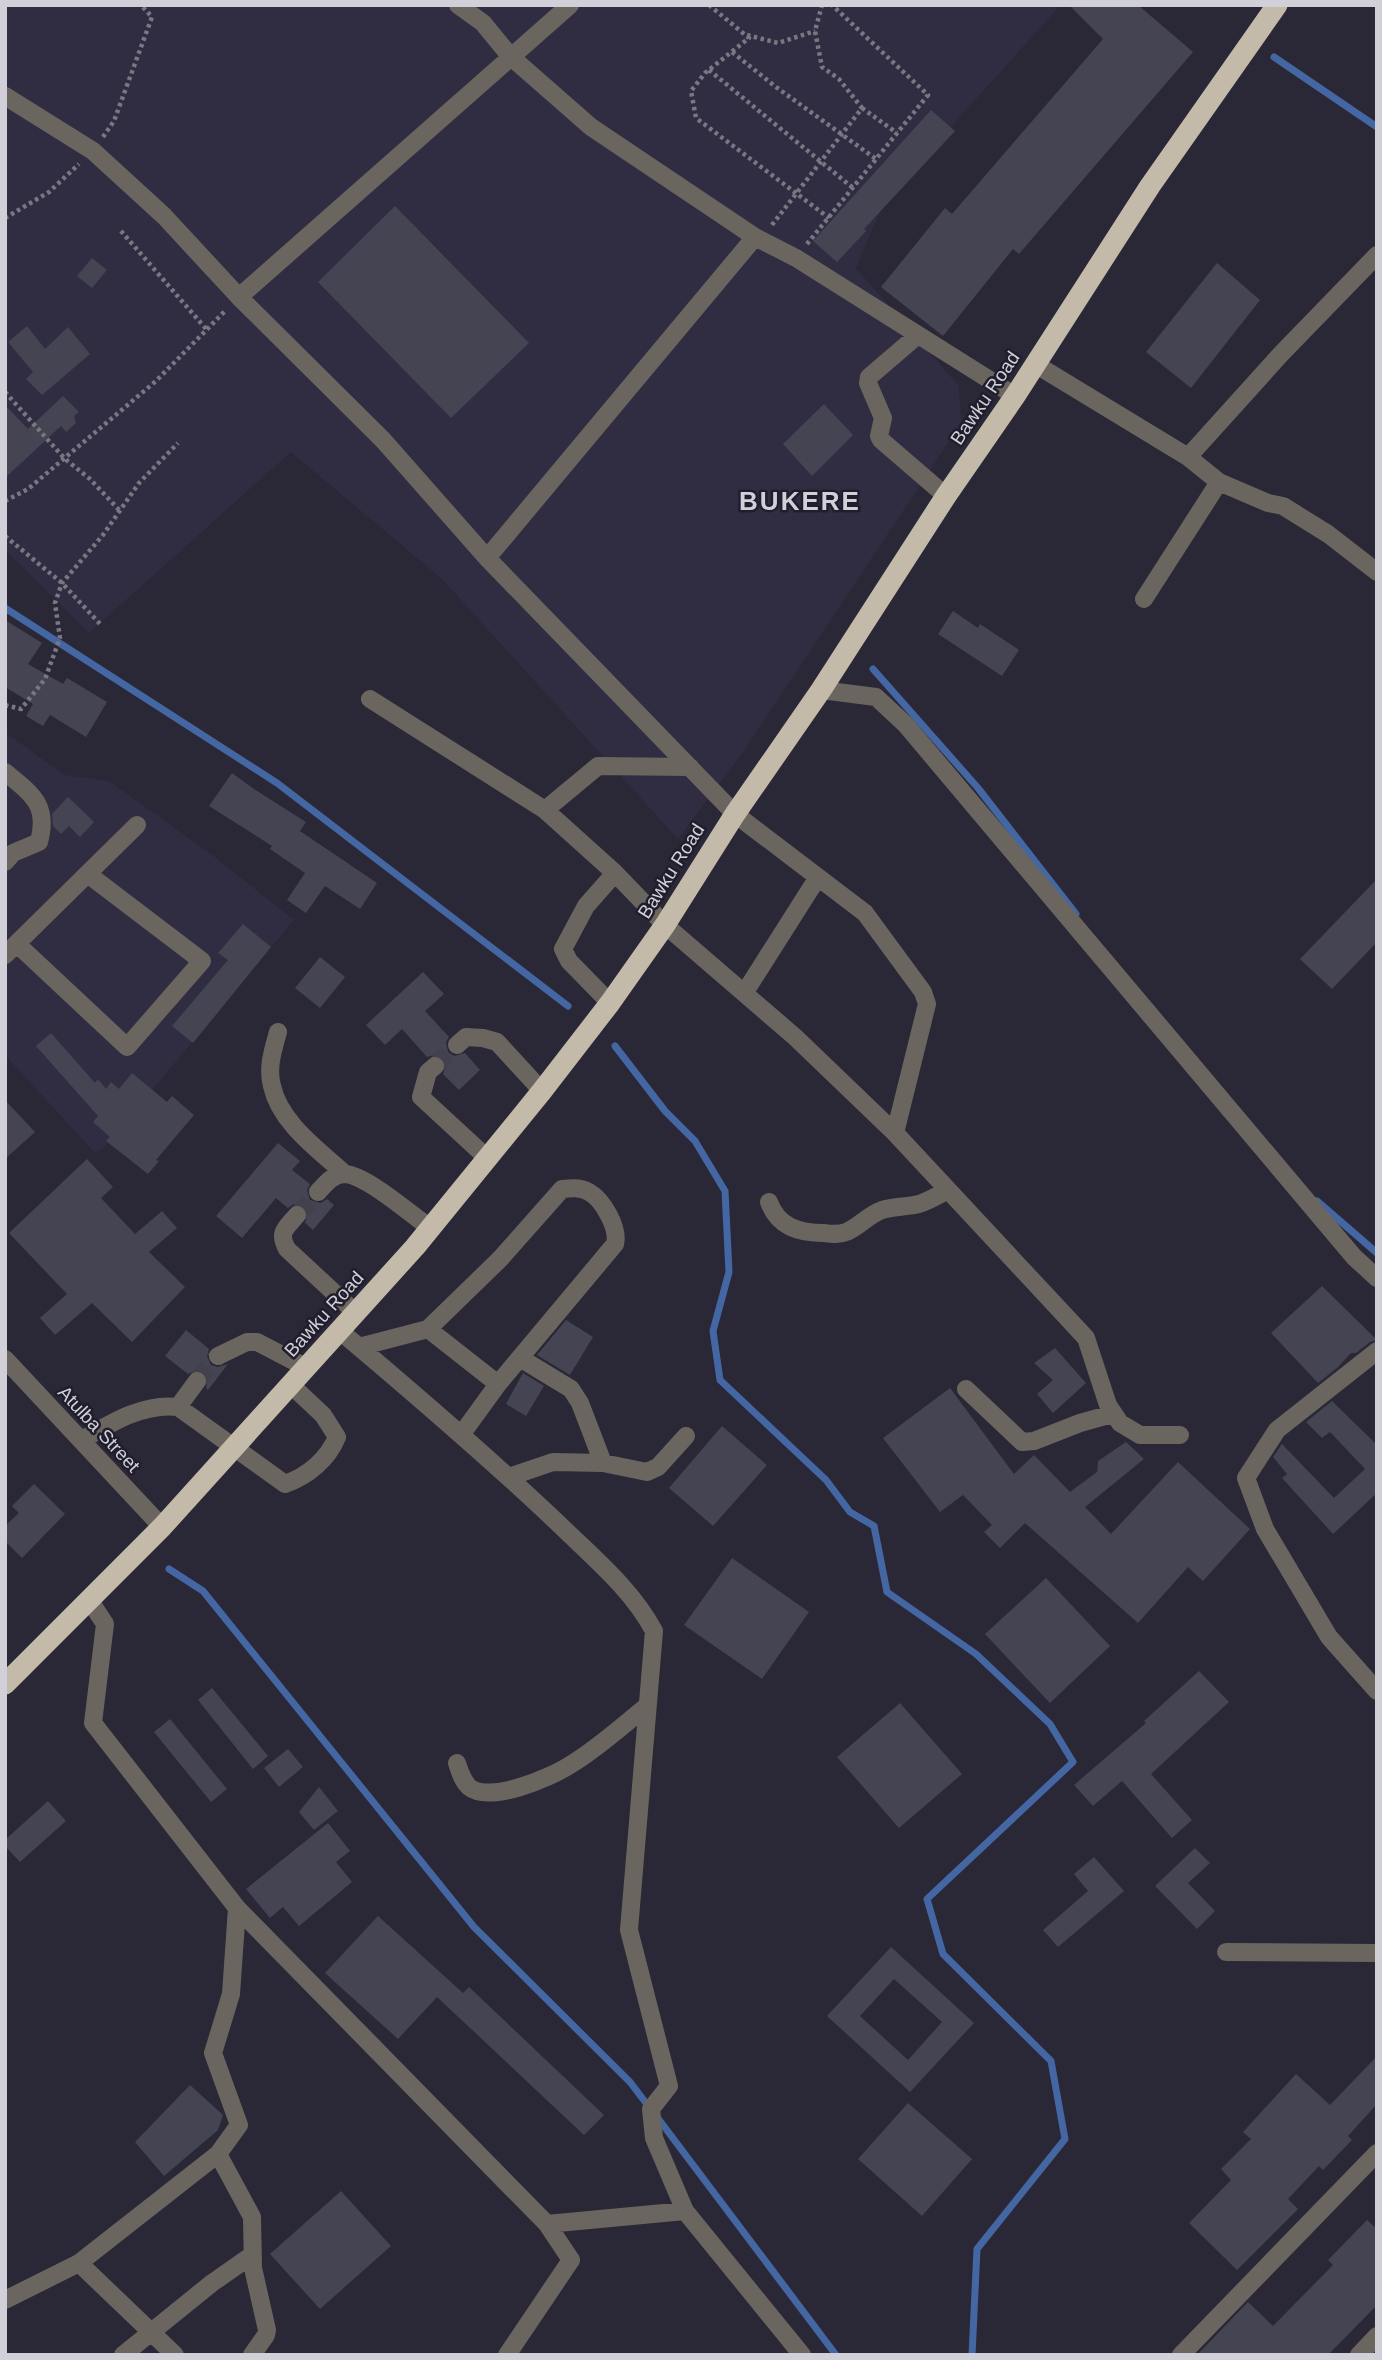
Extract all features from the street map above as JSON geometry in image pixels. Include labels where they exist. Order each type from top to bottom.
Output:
[{"type":"highway","name":"Bawku Road","points":[[5,1684],[162,1527],[356,1313],[430,1228],[610,1003],[821,690],[1150,186],[1277,5]]},
{"type":"street","points":[[458,5],[482,23],[510,56],[591,127],[759,239],[796,258],[1015,396]]},
{"type":"street","points":[[239,297],[570,5]]},
{"type":"street","points":[[5,96],[93,151],[164,216],[239,297],[390,434],[487,558],[735,814],[865,913],[923,992],[927,1004],[895,1133]]},
{"type":"street","points":[[487,558],[759,239]]},
{"type":"street","points":[[1188,457],[1281,354],[1377,255]]},
{"type":"street","points":[[918,335],[869,377],[868,383],[883,418],[879,436],[881,440],[946,496]]},
{"type":"street","points":[[1035,364],[1188,457],[1219,482],[1268,503],[1283,506],[1328,534],[1377,572]]},
{"type":"street","points":[[1144,599],[1219,482]]},
{"type":"street","points":[[821,690],[876,697],[906,725],[1354,1257],[1377,1278]]},
{"type":"street","points":[[370,699],[545,810],[615,873],[665,925],[795,1037],[895,1133],[1086,1338],[1095,1371],[1112,1414],[1120,1423],[1140,1434],[1181,1435]]},
{"type":"street","points":[[545,810],[598,766],[690,767]]},
{"type":"street","points":[[5,772],[40,806],[43,825],[39,842],[8,854]]},
{"type":"street","points":[[89,875],[202,961],[127,1047],[11,950],[138,825]]},
{"type":"street","points":[[610,1003],[569,961],[563,949],[586,906],[615,873]]},
{"type":"street","points":[[745,992],[818,877]]},
{"type":"street","points":[[278,1032],[270,1061],[272,1087],[284,1113],[306,1138],[345,1174],[363,1179],[430,1228]]},
{"type":"street","points":[[457,1045],[466,1037],[496,1042],[542,1091]]},
{"type":"street","points":[[435,1066],[428,1073],[421,1097],[486,1157]]},
{"type":"street","points":[[318,1192],[330,1178],[345,1174]]},
{"type":"street","points":[[359,1347],[428,1329],[500,1259],[562,1189],[574,1187],[588,1191],[600,1201],[616,1230],[615,1244],[498,1384],[461,1435]]},
{"type":"street","points":[[768,1202],[780,1222],[790,1227],[815,1233],[841,1234],[879,1211],[898,1205],[920,1203],[948,1190]]},
{"type":"street","points":[[297,1216],[284,1230],[282,1239],[287,1249],[356,1313]]},
{"type":"street","points":[[428,1329],[498,1384]]},
{"type":"street","points":[[340,1331],[509,1477],[625,1588],[643,1610],[654,1631],[629,1930],[669,2086],[651,2109],[654,2138],[685,2211],[802,2355]]},
{"type":"street","points":[[218,1356],[247,1342],[257,1342],[307,1368]]},
{"type":"street","points":[[1377,1350],[1277,1430],[1246,1478],[1265,1530],[1329,1637],[1377,1691]]},
{"type":"street","points":[[520,1358],[571,1389],[580,1403],[603,1463]]},
{"type":"street","name":"Atulba Street","points":[[9,1372],[82,1440],[162,1527]]},
{"type":"street","points":[[178,1407],[197,1381]]},
{"type":"street","points":[[82,1440],[124,1416],[165,1406],[178,1407],[285,1484],[310,1471],[331,1451],[337,1437],[323,1415],[291,1385]]},
{"type":"street","points":[[966,1389],[1022,1442],[1034,1441],[1112,1414]]},
{"type":"street","points":[[509,1477],[553,1462],[603,1463],[647,1472],[658,1467],[686,1436]]},
{"type":"street","points":[[90,1601],[105,1624],[93,1723],[237,1908],[547,2224],[571,2260],[508,2355]]},
{"type":"street","points":[[457,1763],[461,1776],[470,1788],[488,1794],[507,1791],[538,1781],[570,1766],[648,1706]]},
{"type":"street","points":[[5,2300],[79,2263],[218,2154],[239,2125],[213,2053],[232,1994],[237,1908]]},
{"type":"street","points":[[1226,1952],[1377,1953]]},
{"type":"street","points":[[218,2154],[252,2217],[252,2255],[267,2324],[266,2335],[252,2355]]},
{"type":"street","points":[[1181,2355],[1377,2154]]},
{"type":"street","points":[[547,2224],[685,2211]]},
{"type":"street","points":[[123,2355],[252,2255]]},
{"type":"street","points":[[79,2263],[175,2355]]},
{"type":"street","points":[[1359,2355],[1377,2336]]},
{"type":"path","points":[[5,218],[49,192],[93,151],[114,121],[152,17],[141,5]]},
{"type":"path","points":[[709,5],[746,35],[778,43],[814,31]]},
{"type":"path","points":[[822,5],[814,31],[822,67],[839,79],[862,108],[897,133]]},
{"type":"path","points":[[796,258],[928,95],[832,5]]},
{"type":"path","points":[[746,35],[749,38],[709,70],[691,91],[696,118],[828,218]]},
{"type":"path","points":[[732,52],[876,159]]},
{"type":"path","points":[[709,70],[853,188]]},
{"type":"path","points":[[759,239],[862,108]]},
{"type":"path","points":[[121,231],[206,330]]},
{"type":"path","points":[[5,501],[28,489],[156,381],[239,297]]},
{"type":"path","points":[[5,392],[65,459],[90,479],[122,513]]},
{"type":"path","points":[[5,705],[21,709],[45,679],[60,638],[55,603],[62,583],[103,535],[139,483],[178,443]]},
{"type":"path","points":[[5,536],[62,583],[102,626]]},
{"type":"shaded area","points":[[5,5],[1055,5],[1058,8],[885,200],[856,268],[958,385],[962,422],[745,749],[678,839],[442,579],[291,452],[89,633],[5,550]]},
{"type":"shaded area","points":[[5,732],[64,775],[109,781],[211,854],[294,920],[103,1149],[94,1152],[5,1055]]},
{"type":"building","points":[[1069,5],[1138,5],[1193,52],[1019,254],[1013,249],[943,336],[881,287],[945,208],[952,214],[1103,39]]},
{"type":"building","points":[[931,110],[955,131],[837,262],[813,241]]},
{"type":"building","points":[[395,206],[529,343],[451,418],[318,282]]},
{"type":"building","points":[[92,258],[107,270],[92,288],[77,276]]},
{"type":"building","points":[[1217,263],[1260,300],[1191,388],[1146,352]]},
{"type":"building","points":[[27,326],[45,349],[68,327],[90,354],[42,395],[26,379],[33,372],[8,342]]},
{"type":"building","points":[[63,396],[79,412],[74,416],[76,423],[66,432],[61,426],[5,478],[5,405],[28,429]]},
{"type":"building","points":[[824,404],[853,435],[812,476],[783,444]]},
{"type":"building","points":[[953,611],[978,628],[980,624],[1019,650],[1002,676],[938,634]]},
{"type":"building","points":[[5,620],[42,643],[28,664],[63,684],[67,678],[107,702],[86,737],[50,715],[43,726],[26,716],[33,704],[5,687]]},
{"type":"building","points":[[232,773],[306,822],[300,831],[377,883],[360,909],[325,886],[306,913],[287,900],[305,873],[270,849],[272,846],[209,806]]},
{"type":"building","points":[[68,797],[94,822],[80,837],[69,826],[61,834],[53,826],[52,814]]},
{"type":"building","points":[[1377,879],[1377,942],[1332,989],[1300,959]]},
{"type":"building","points":[[243,924],[271,947],[193,1043],[172,1026],[228,960],[218,953]]},
{"type":"building","points":[[320,957],[345,977],[320,1008],[295,988]]},
{"type":"building","points":[[423,972],[444,994],[425,1011],[449,1037],[446,1042],[448,1052],[454,1056],[465,1053],[480,1070],[459,1090],[443,1074],[446,1065],[443,1058],[434,1055],[427,1057],[402,1029],[385,1045],[366,1025]]},
{"type":"building","points":[[51,1033],[95,1083],[98,1079],[106,1089],[111,1082],[119,1089],[132,1073],[167,1102],[172,1096],[194,1115],[156,1160],[159,1161],[148,1174],[106,1141],[110,1137],[93,1122],[98,1116],[36,1046]]},
{"type":"building","points":[[5,1100],[35,1132],[5,1159]]},
{"type":"building","points":[[278,1143],[300,1161],[292,1170],[310,1184],[307,1190],[310,1200],[321,1203],[327,1199],[334,1205],[313,1230],[305,1223],[308,1212],[304,1206],[294,1204],[288,1208],[276,1198],[242,1238],[216,1216]]},
{"type":"building","points":[[87,1159],[113,1187],[101,1198],[135,1234],[162,1211],[177,1228],[149,1252],[185,1287],[132,1342],[92,1303],[55,1335],[40,1318],[67,1294],[9,1233]]},
{"type":"building","points":[[1322,1286],[1377,1340],[1356,1353],[1351,1353],[1318,1383],[1271,1333]]},
{"type":"building","points":[[566,1320],[593,1337],[570,1375],[537,1355]]},
{"type":"building","points":[[186,1330],[209,1349],[207,1356],[211,1365],[218,1367],[228,1364],[208,1390],[208,1377],[204,1372],[198,1370],[188,1374],[165,1356]]},
{"type":"building","points":[[1055,1348],[1086,1383],[1053,1413],[1037,1394],[1053,1380],[1034,1363]]},
{"type":"building","points":[[523,1373],[544,1386],[526,1416],[506,1404]]},
{"type":"building","points":[[950,1388],[1014,1474],[1034,1455],[1070,1492],[1097,1472],[1098,1461],[1126,1442],[1144,1459],[1085,1507],[1111,1534],[1178,1462],[1250,1529],[1203,1581],[1188,1567],[1138,1623],[1025,1523],[1000,1548],[984,1532],[992,1525],[963,1495],[940,1512],[883,1438]]},
{"type":"building","points":[[1332,1401],[1377,1445],[1377,1493],[1333,1534],[1282,1478],[1287,1474],[1273,1457],[1282,1444],[1334,1498],[1365,1469],[1330,1432],[1322,1438],[1306,1422]]},
{"type":"building","points":[[722,1426],[767,1465],[713,1526],[669,1488]]},
{"type":"building","points":[[34,1484],[65,1514],[22,1558],[5,1541],[5,1526],[19,1513],[12,1506]]},
{"type":"building","points":[[732,1558],[809,1612],[762,1679],[684,1625]]},
{"type":"building","points":[[1046,1578],[1110,1646],[1050,1703],[985,1634]]},
{"type":"building","points":[[1199,1671],[1229,1702],[1151,1774],[1192,1820],[1172,1838],[1122,1781],[1093,1806],[1074,1785],[1146,1723],[1144,1721]]},
{"type":"building","points":[[212,1688],[268,1756],[253,1769],[198,1700]]},
{"type":"building","points":[[900,1703],[962,1774],[899,1828],[837,1757]]},
{"type":"building","points":[[170,1719],[227,1789],[211,1802],[154,1732]]},
{"type":"building","points":[[288,1749],[303,1767],[279,1787],[264,1768]]},
{"type":"building","points":[[319,1787],[338,1811],[314,1830],[299,1812]]},
{"type":"building","points":[[48,1801],[66,1821],[20,1862],[5,1846],[5,1840]]},
{"type":"building","points":[[328,1823],[350,1851],[336,1862],[352,1882],[299,1926],[283,1907],[270,1918],[246,1889]]},
{"type":"building","points":[[1195,1848],[1210,1863],[1188,1883],[1215,1911],[1197,1929],[1155,1886]]},
{"type":"building","points":[[1094,1857],[1124,1891],[1058,1947],[1043,1930],[1088,1891],[1074,1874]]},
{"type":"building","points":[[378,1916],[463,1993],[469,1987],[604,2115],[584,2135],[437,1997],[398,2039],[325,1973]]},
{"type":"building","points":[[891,1947],[974,2023],[910,2092],[827,2016]],"holes":[[[894,1979],[942,2022],[908,2060],[860,2016]]]},
{"type":"building","points":[[1377,2056],[1377,2104],[1348,2136],[1352,2140],[1323,2170],[1319,2166],[1288,2199],[1298,2209],[1237,2270],[1189,2223],[1231,2180],[1221,2169],[1251,2139],[1243,2132],[1296,2074],[1330,2105]]},
{"type":"building","points":[[190,2085],[223,2115],[218,2130],[164,2176],[135,2142]]},
{"type":"building","points":[[908,2103],[972,2159],[922,2216],[858,2159]]},
{"type":"building","points":[[341,2191],[391,2246],[320,2309],[270,2254]]},
{"type":"building","points":[[1367,2220],[1377,2229],[1377,2305],[1328,2355],[1197,2355],[1248,2302],[1273,2326],[1333,2265],[1328,2260]]},
{"type":"waterway","points":[[1274,57],[1377,127]]},
{"type":"waterway","points":[[5,608],[277,783],[568,1006]]},
{"type":"waterway","points":[[873,669],[978,788],[1076,914]]},
{"type":"waterway","points":[[615,1046],[665,1111],[695,1141],[725,1191],[729,1272],[713,1331],[720,1380],[826,1480],[850,1512],[874,1526],[887,1592],[976,1654],[1050,1724],[1073,1762],[927,1899],[943,1954],[1051,2061],[1065,2139],[977,2249],[972,2355]]},
{"type":"waterway","points":[[1317,1201],[1377,1253]]},
{"type":"waterway","points":[[169,1569],[203,1591],[474,1927],[630,2082],[649,2107]]},
{"type":"waterway","points":[[657,2117],[836,2355]]},
{"type":"tunnel","points":[[435,1066],[457,1045]]},
{"type":"tunnel","points":[[297,1215],[318,1192]]},
{"type":"tunnel","points":[[197,1381],[218,1356]]},
{"type":"district","name":"BUKERE","points":[[800,501]]}]
